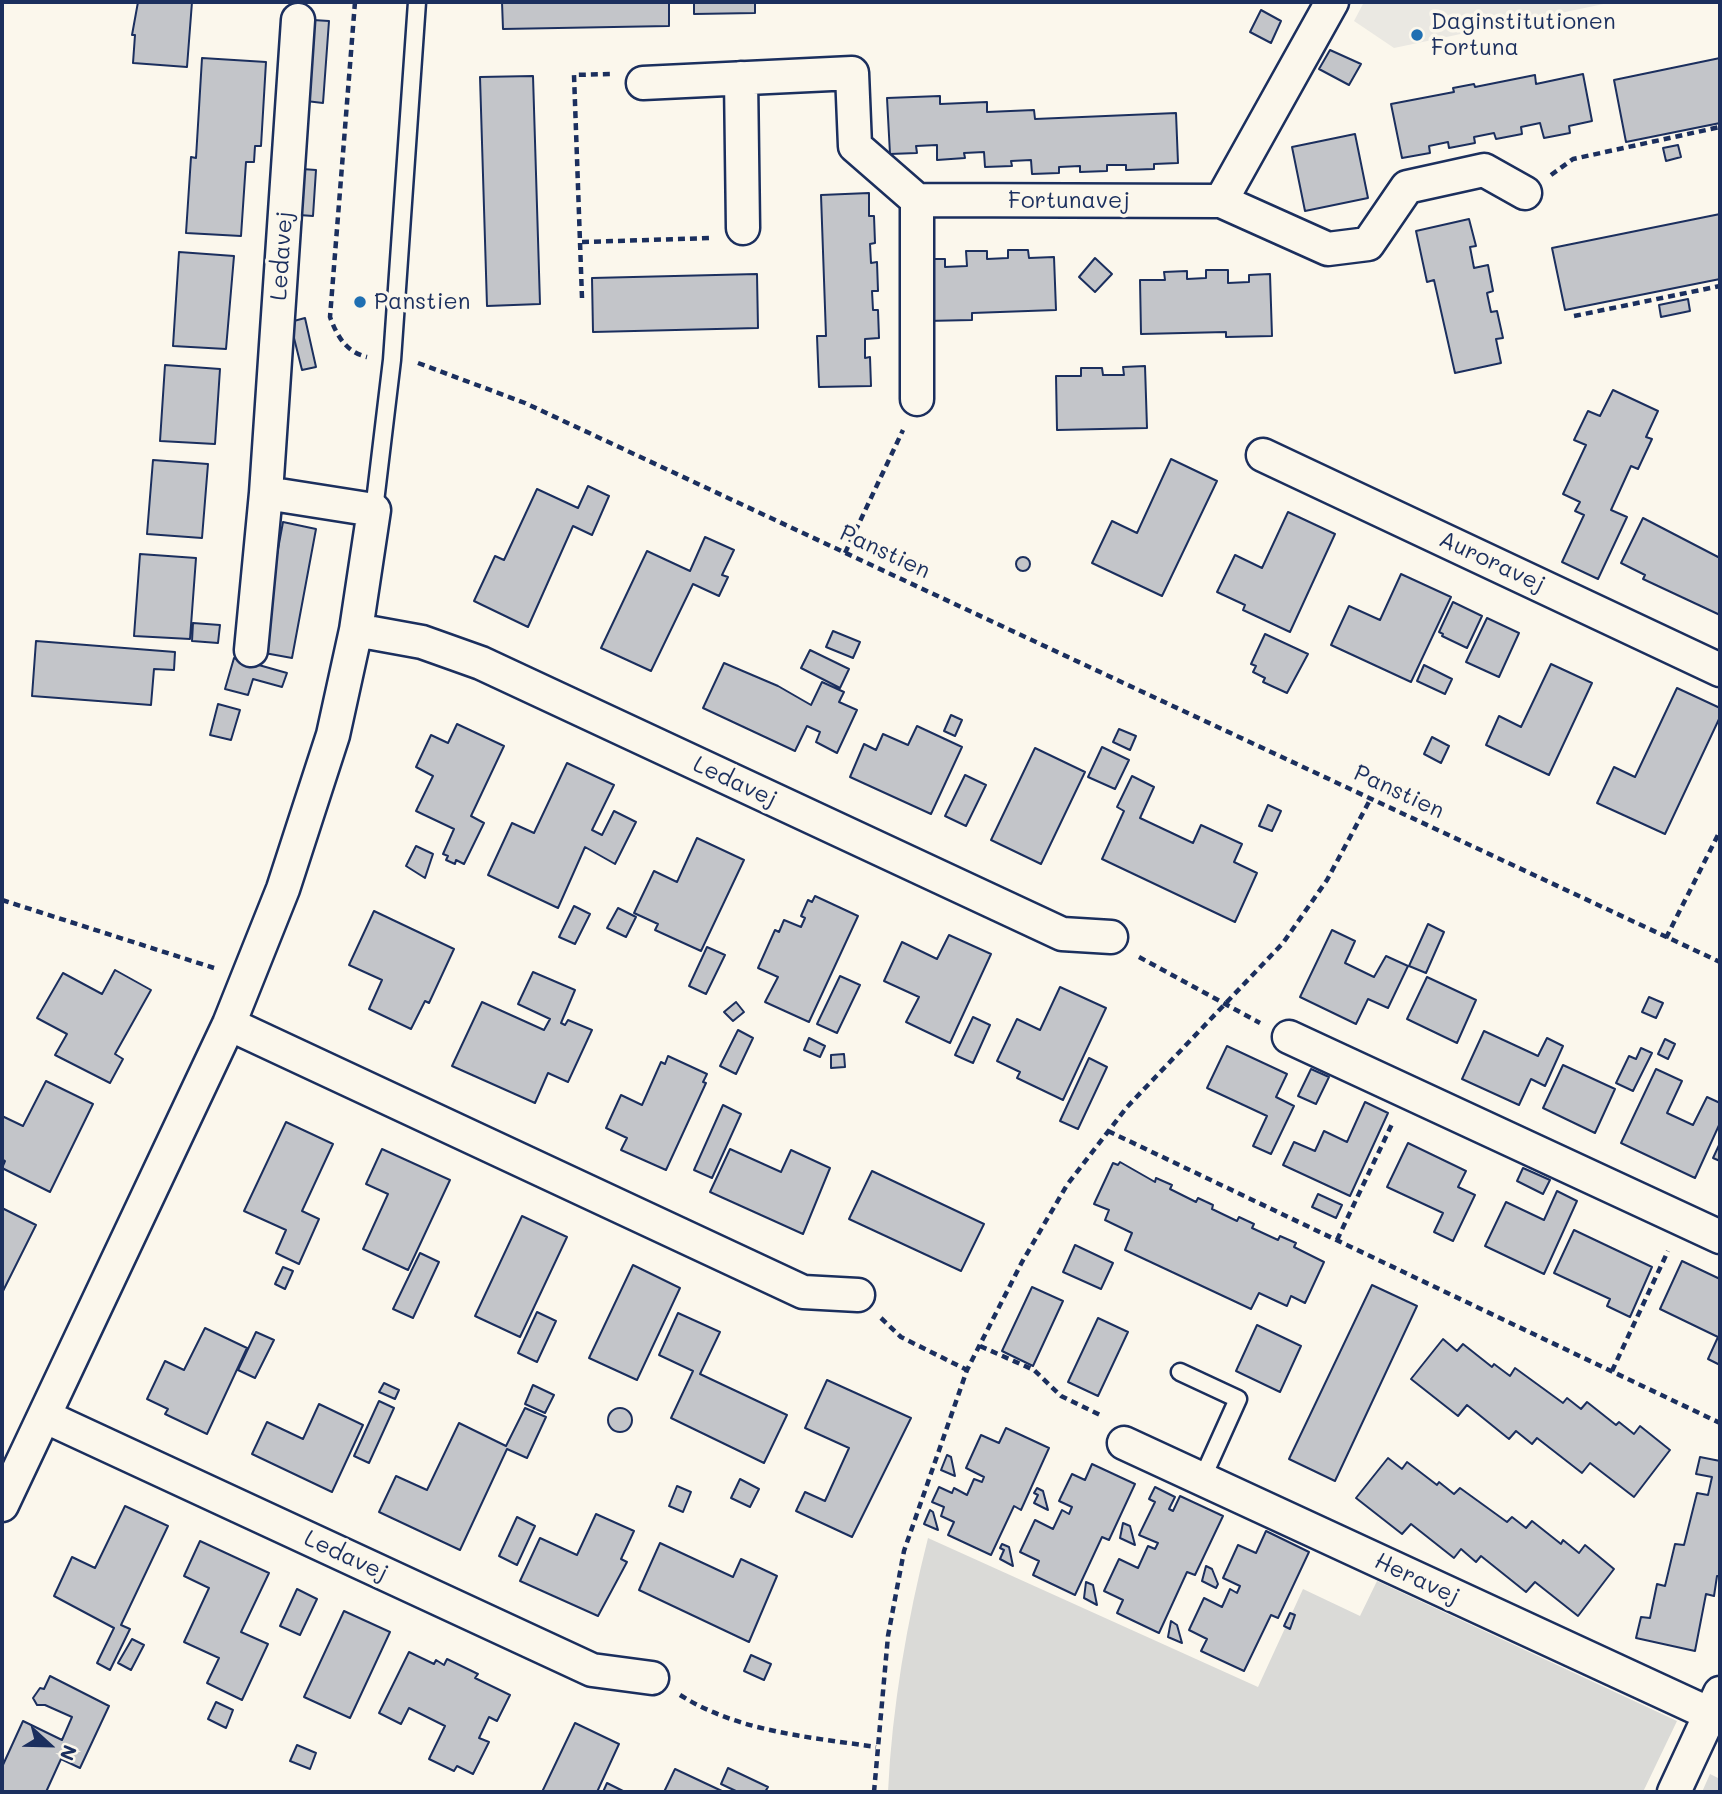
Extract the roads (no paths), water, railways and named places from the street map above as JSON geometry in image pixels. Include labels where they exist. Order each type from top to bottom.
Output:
[{"type":"street","points":[[1221,201],[1332,2]]},
{"type":"street","name":"Ledavej","points":[[251,650],[267,493],[298,20]]},
{"type":"street","points":[[643,83],[852,73],[855,146],[917,201],[917,399]]},
{"type":"street","points":[[741,78],[743,228]]},
{"type":"street","name":"Fortunavej","points":[[917,201],[1221,201],[1328,249],[1368,244],[1407,187],[1484,170],[1525,193]]},
{"type":"street","name":"Auroravej","points":[[1263,455],[1720,670]]},
{"type":"street","points":[[2,1505],[249,979],[284,889],[333,735],[356,630],[374,510],[267,493]]},
{"type":"street","name":"Ledavej","points":[[356,630],[422,642],[481,663],[1062,934],[1111,937]]},
{"type":"street","points":[[229,1024],[803,1292],[858,1295]]},
{"type":"street","points":[[1289,1037],[1720,1237]]},
{"type":"street","name":"Ledavej","points":[[44,1416],[592,1670],[652,1678]]},
{"type":"street","name":"Heravej","points":[[1124,1443],[1715,1703],[1674,1792]]},
{"type":"lane","points":[[374,510],[392,360],[418,2]]},
{"type":"lane","points":[[1180,1372],[1238,1399],[1202,1479]]},
{"type":"place","name":"Daginstitutionen Fortuna","points":[[1417,35]]},
{"type":"place","name":"Panstien","points":[[360,302]]}]
